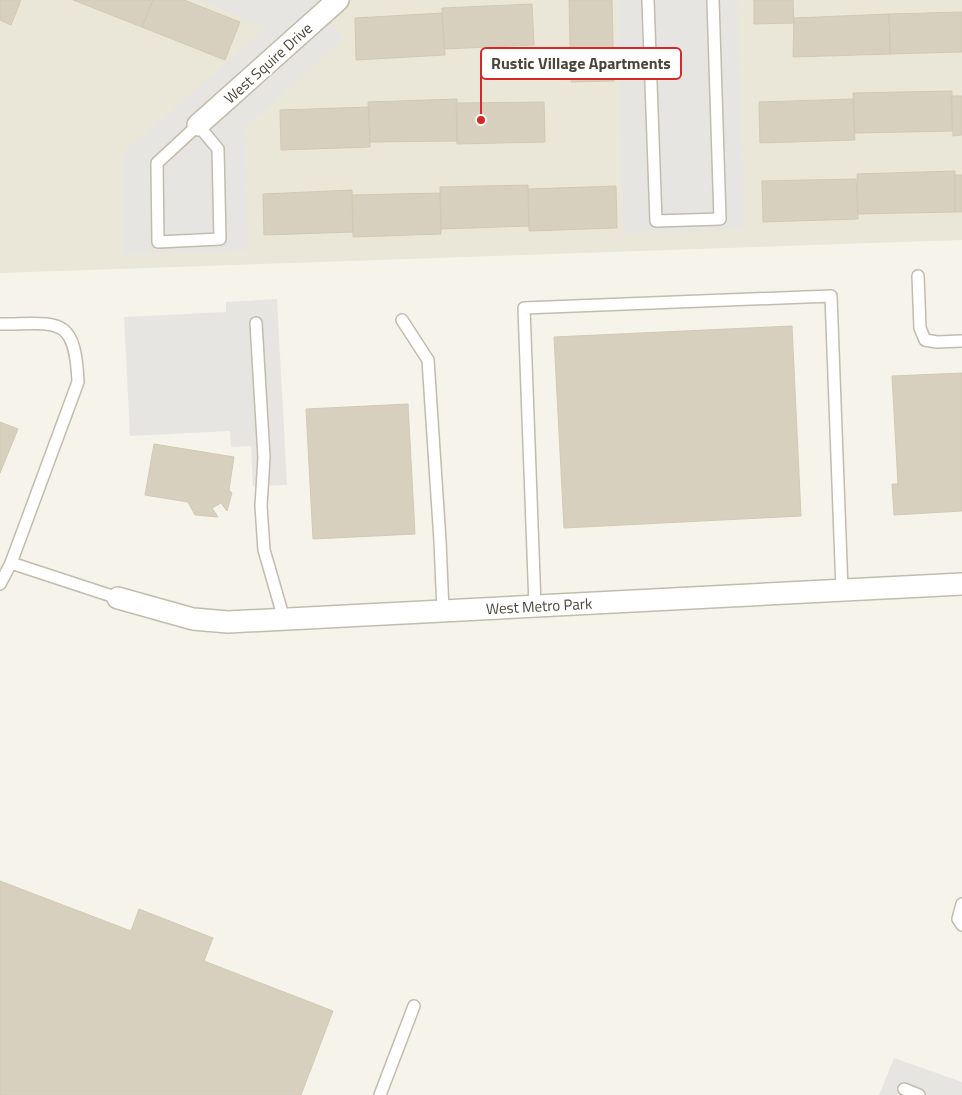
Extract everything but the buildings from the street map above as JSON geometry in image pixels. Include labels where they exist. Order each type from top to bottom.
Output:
[{"type":"street","name":"West Squire Drive","points":[[198,125],[338,0]]},
{"type":"street","name":"West Metro Park","points":[[118,598],[193,619],[228,622],[962,584]]},
{"type":"lane","points":[[648,0],[656,222],[720,220],[713,0]]},
{"type":"lane","points":[[198,125],[218,149],[220,239],[158,242],[157,163],[198,125]]},
{"type":"lane","points":[[918,276],[920,328],[925,340],[937,342],[962,341]]},
{"type":"lane","points":[[535,606],[524,308],[830,296],[842,590]]},
{"type":"lane","points":[[402,320],[428,360],[443,611]]},
{"type":"lane","points":[[256,323],[264,457],[262,506],[264,550],[284,619]]},
{"type":"lane","points":[[0,324],[54,324],[68,332],[77,351],[78,382],[11,564],[0,584]]},
{"type":"lane","points":[[11,564],[118,598]]},
{"type":"lane","points":[[962,904],[958,919],[962,924]]},
{"type":"lane","points":[[380,1095],[414,1006]]},
{"type":"lane","points":[[904,1089],[919,1095]]},
{"type":"shaded area","points":[[0,0],[962,0],[962,240],[0,273]]},
{"type":"shaded area","points":[[200,0],[315,0],[344,38],[246,127],[247,251],[123,254],[124,152],[266,28]]},
{"type":"shaded area","points":[[618,0],[737,0],[745,229],[623,234]]},
{"type":"shaded area","points":[[277,299],[287,485],[253,486],[251,446],[231,447],[230,431],[130,436],[124,317],[226,312],[226,302]]},
{"type":"shaded area","points":[[894,1058],[962,1082],[962,1095],[879,1095]]},
{"type":"place","name":"Rustic Village Apartments","points":[[481,120]]}]
